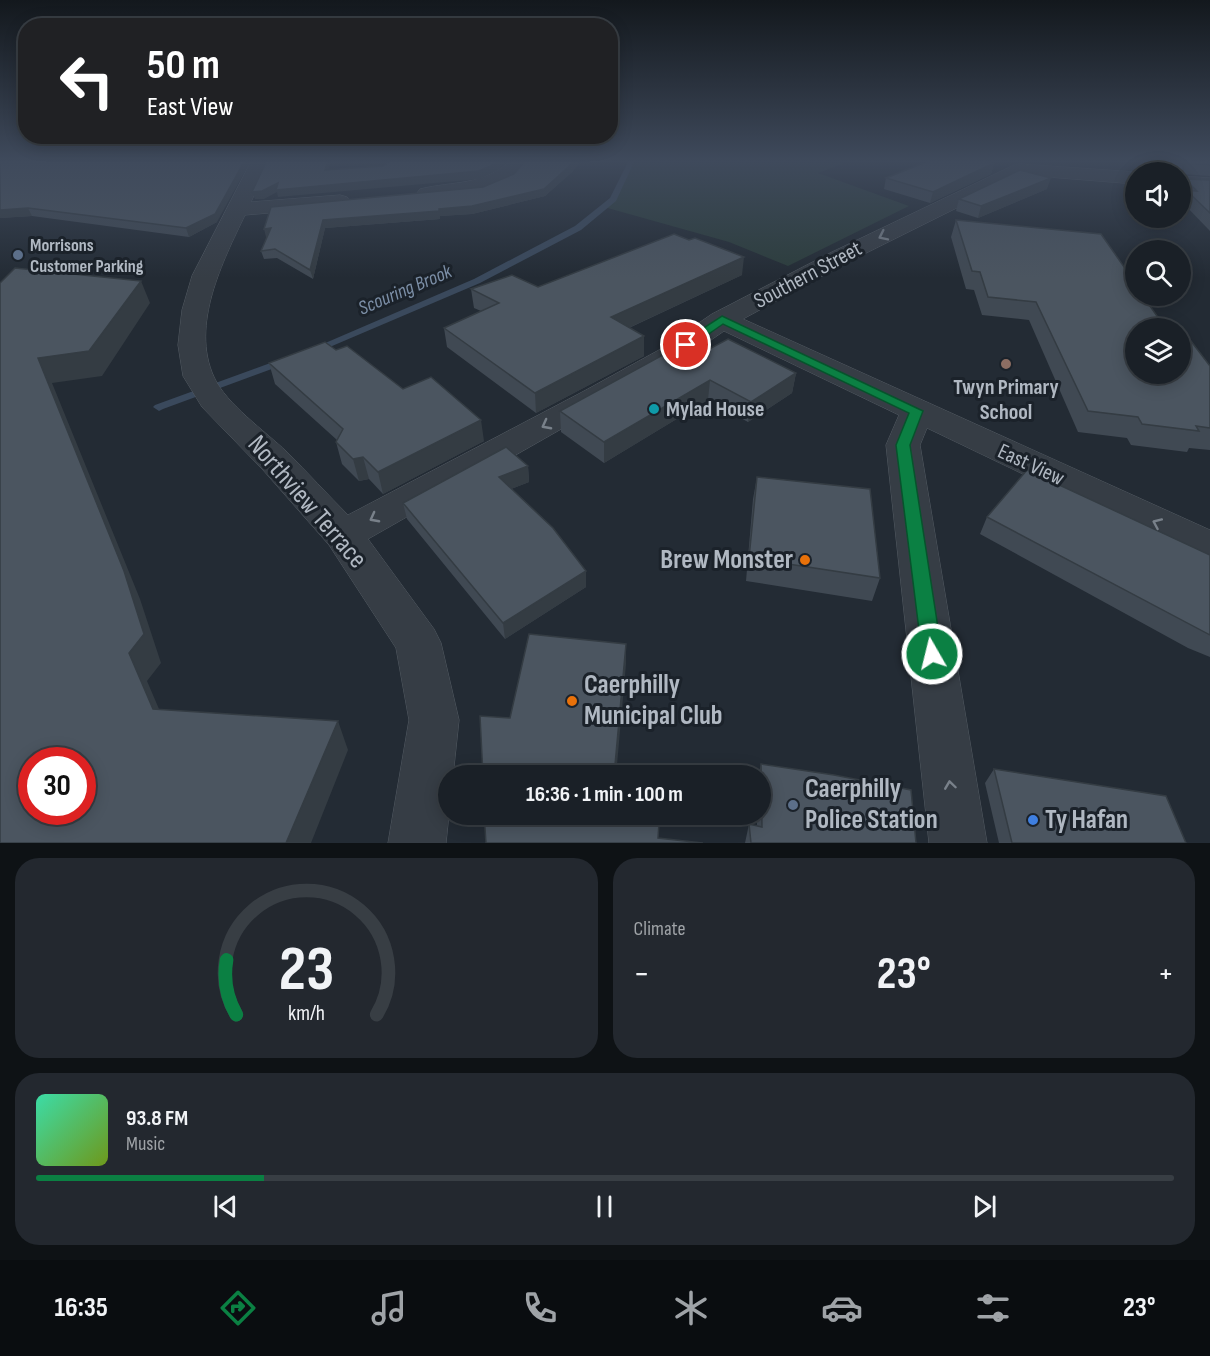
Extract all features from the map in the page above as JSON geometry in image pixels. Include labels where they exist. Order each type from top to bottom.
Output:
[{"type":"street","points":[[237,209],[242,199]]},
{"type":"street","points":[[237,209],[358,199]]},
{"type":"street","name":"Southern Street","points":[[343,535],[597,397],[669,356],[722,320],[840,257],[958,199]]},
{"type":"street","name":"Northview Terrace","points":[[237,209],[204,276],[195,310],[192,345],[205,388],[343,535],[418,643],[434,720],[417,843]]},
{"type":"street","name":"East View","points":[[722,320],[1210,547]]},
{"type":"street","points":[[917,411],[903,445],[958,843]]},
{"type":"shaded area","points":[[613,199],[891,199],[909,206],[788,266],[729,242],[604,207]]},
{"type":"building","points":[[0,199],[223,199],[215,214],[186,228],[28,208],[0,210]]},
{"type":"building","points":[[352,199],[500,199],[472,206],[439,209],[439,211],[323,220],[310,270],[275,249],[261,251],[271,228],[264,229],[271,207]]},
{"type":"building","points":[[960,199],[998,199],[981,206]]},
{"type":"building","points":[[1196,199],[1210,199],[1210,213]]},
{"type":"building","points":[[956,220],[1101,234],[1125,268],[1125,306],[1150,306],[1158,318],[1125,318],[1125,384],[1191,384],[1191,341],[1210,366],[1210,428],[1196,426],[1199,431],[1142,424],[1138,417],[1088,411],[1036,302],[988,297],[980,272],[972,271]]},
{"type":"building","points":[[674,234],[689,240],[695,238],[744,257],[611,317],[644,336],[535,393],[444,328],[499,303],[471,289],[512,275],[538,287]]},
{"type":"building","points":[[15,268],[141,281],[89,351],[38,358],[124,571],[144,634],[129,653],[153,709],[338,721],[286,843],[0,843],[0,283]]},
{"type":"building","points":[[728,339],[796,373],[751,402],[710,380],[604,442],[560,411],[670,351],[687,361]]},
{"type":"building","points":[[325,342],[336,350],[347,346],[403,389],[431,377],[481,420],[378,472],[363,457],[353,459],[336,442],[343,429],[269,363]]},
{"type":"building","points":[[506,447],[528,466],[499,477],[553,528],[586,571],[503,623],[403,503]]},
{"type":"building","points":[[1027,470],[1210,555],[1210,635],[987,517]]},
{"type":"building","points":[[757,477],[870,489],[880,578],[749,558]]},
{"type":"building","name":"Caerphilly Municipal Club","points":[[529,634],[626,644],[615,765],[482,765],[480,716],[510,718]]},
{"type":"building","points":[[771,766],[911,790],[916,843],[751,843],[749,825],[762,827],[762,825],[771,825]]},
{"type":"building","points":[[994,769],[1166,796],[1186,843],[1012,843]]},
{"type":"building","points":[[485,825],[659,825],[658,838],[703,843],[486,843]]},
{"type":"waterway","name":"Scouring Brook","points":[[314,350],[477,281],[578,228],[613,199]]},
{"type":"waterway","name":"Scouring Brook","points":[[159,407],[284,361]]},
{"type":"place","name":"Morrisons Customer Parking","points":[[18,255]]},
{"type":"place","name":"Twyn Primary School","points":[[1006,364]]},
{"type":"place","name":"Mylad House","points":[[654,409]]},
{"type":"place","name":"Brew Monster","points":[[805,560]]},
{"type":"place","name":"Caerphilly Municipal Club","points":[[572,701]]},
{"type":"place","name":"Caerphilly Police Station","points":[[793,805]]},
{"type":"place","name":"Ty Hafan","points":[[1033,820]]},
{"type":"route","points":[[686,345],[722,320],[917,411],[903,445],[932,654]]}]
